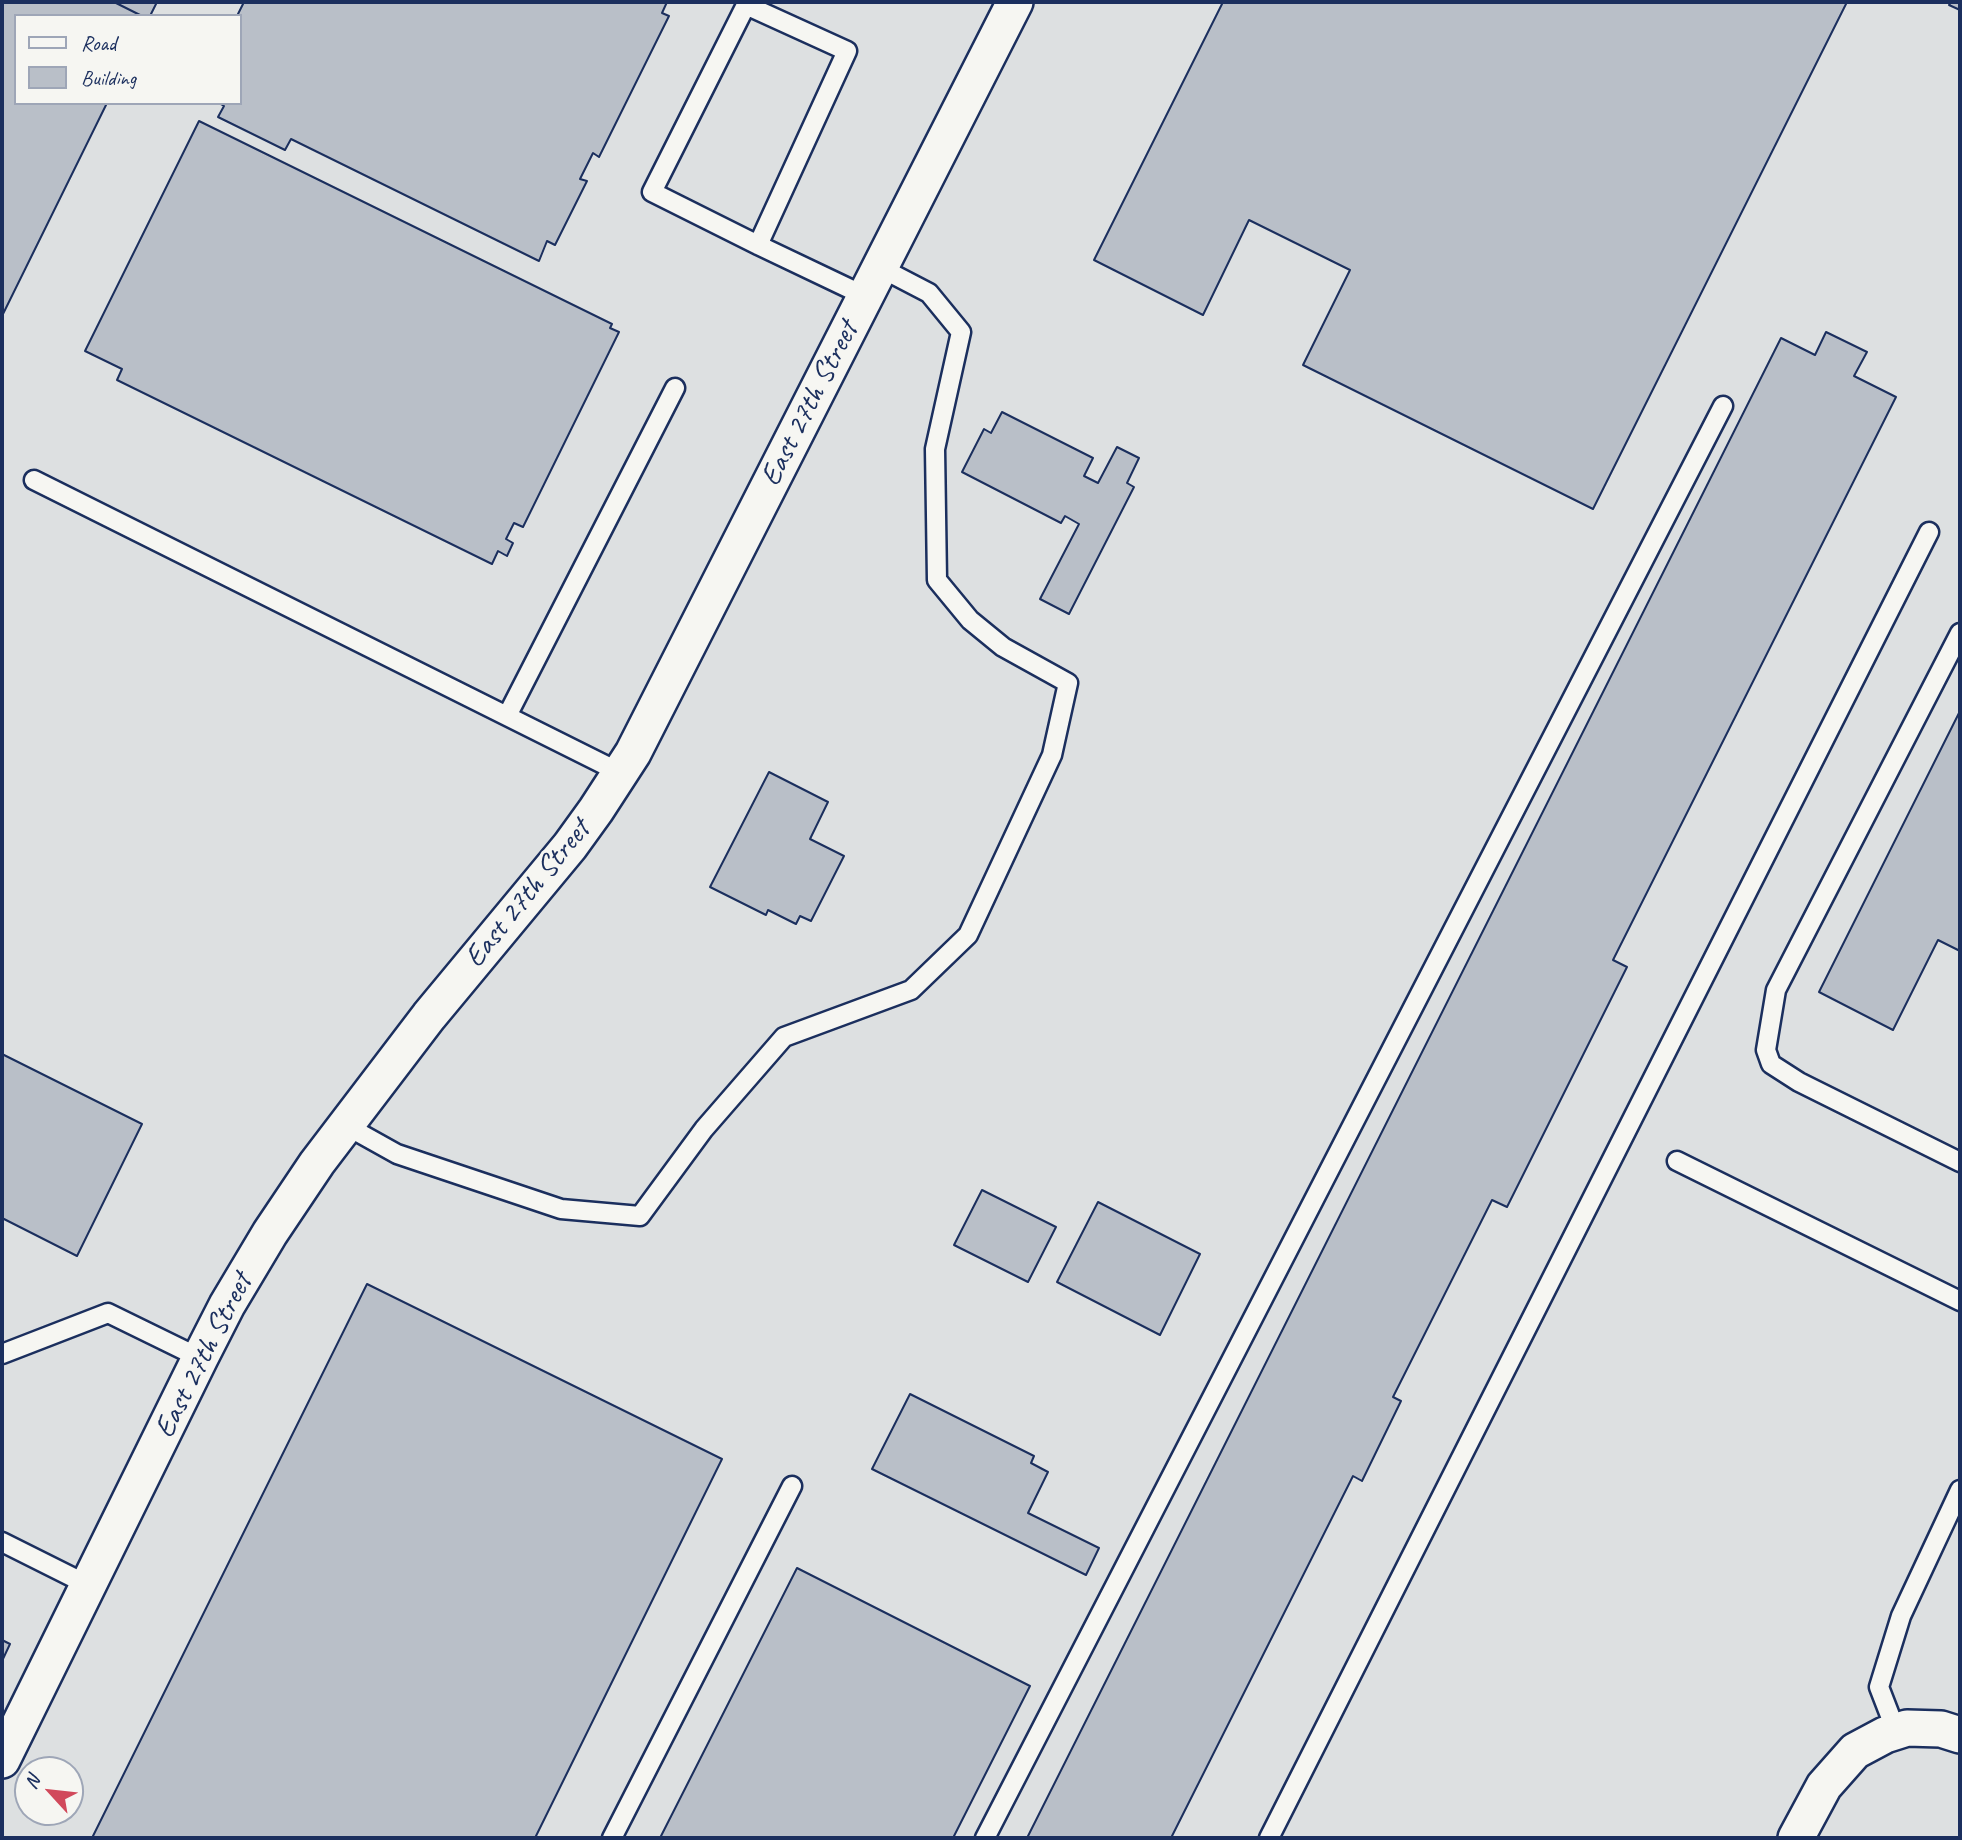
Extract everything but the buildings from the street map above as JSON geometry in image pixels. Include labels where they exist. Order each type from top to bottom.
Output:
[{"type":"street","name":"East 27th Street","points":[[2,1760],[200,1358],[270,1233],[345,1125],[429,1016],[570,846],[621,774],[1015,2]]},
{"type":"street","points":[[1796,1838],[1824,1786],[1844,1761],[1865,1745],[1896,1731],[1929,1727],[1960,1735]]},
{"type":"lane","points":[[345,1125],[397,1154],[561,1209],[640,1216],[704,1129],[783,1037],[911,990],[968,935],[1052,755],[1068,683],[1003,647],[970,620],[937,580],[935,449],[961,332],[929,293],[872,281],[758,245],[652,192],[746,5],[847,51],[758,245]]},
{"type":"lane","points":[[507,716],[674,388]]},
{"type":"lane","points":[[985,1838],[1723,406]]},
{"type":"lane","points":[[34,480],[621,774]]},
{"type":"lane","points":[[1269,1838],[1929,532]]},
{"type":"lane","points":[[1960,634],[1776,990],[1766,1050],[1771,1064],[1799,1082],[1960,1161]]},
{"type":"lane","points":[[1676,1161],[1960,1301]]},
{"type":"lane","points":[[2,1354],[108,1313],[200,1358]]},
{"type":"lane","points":[[612,1838],[792,1486]]},
{"type":"lane","points":[[1896,1731],[1879,1686],[1900,1616],[1960,1490]]},
{"type":"lane","points":[[2,1542],[88,1585]]},
{"type":"shaded area","points":[[2,2],[1960,2],[1960,1838],[2,1838]]}]
